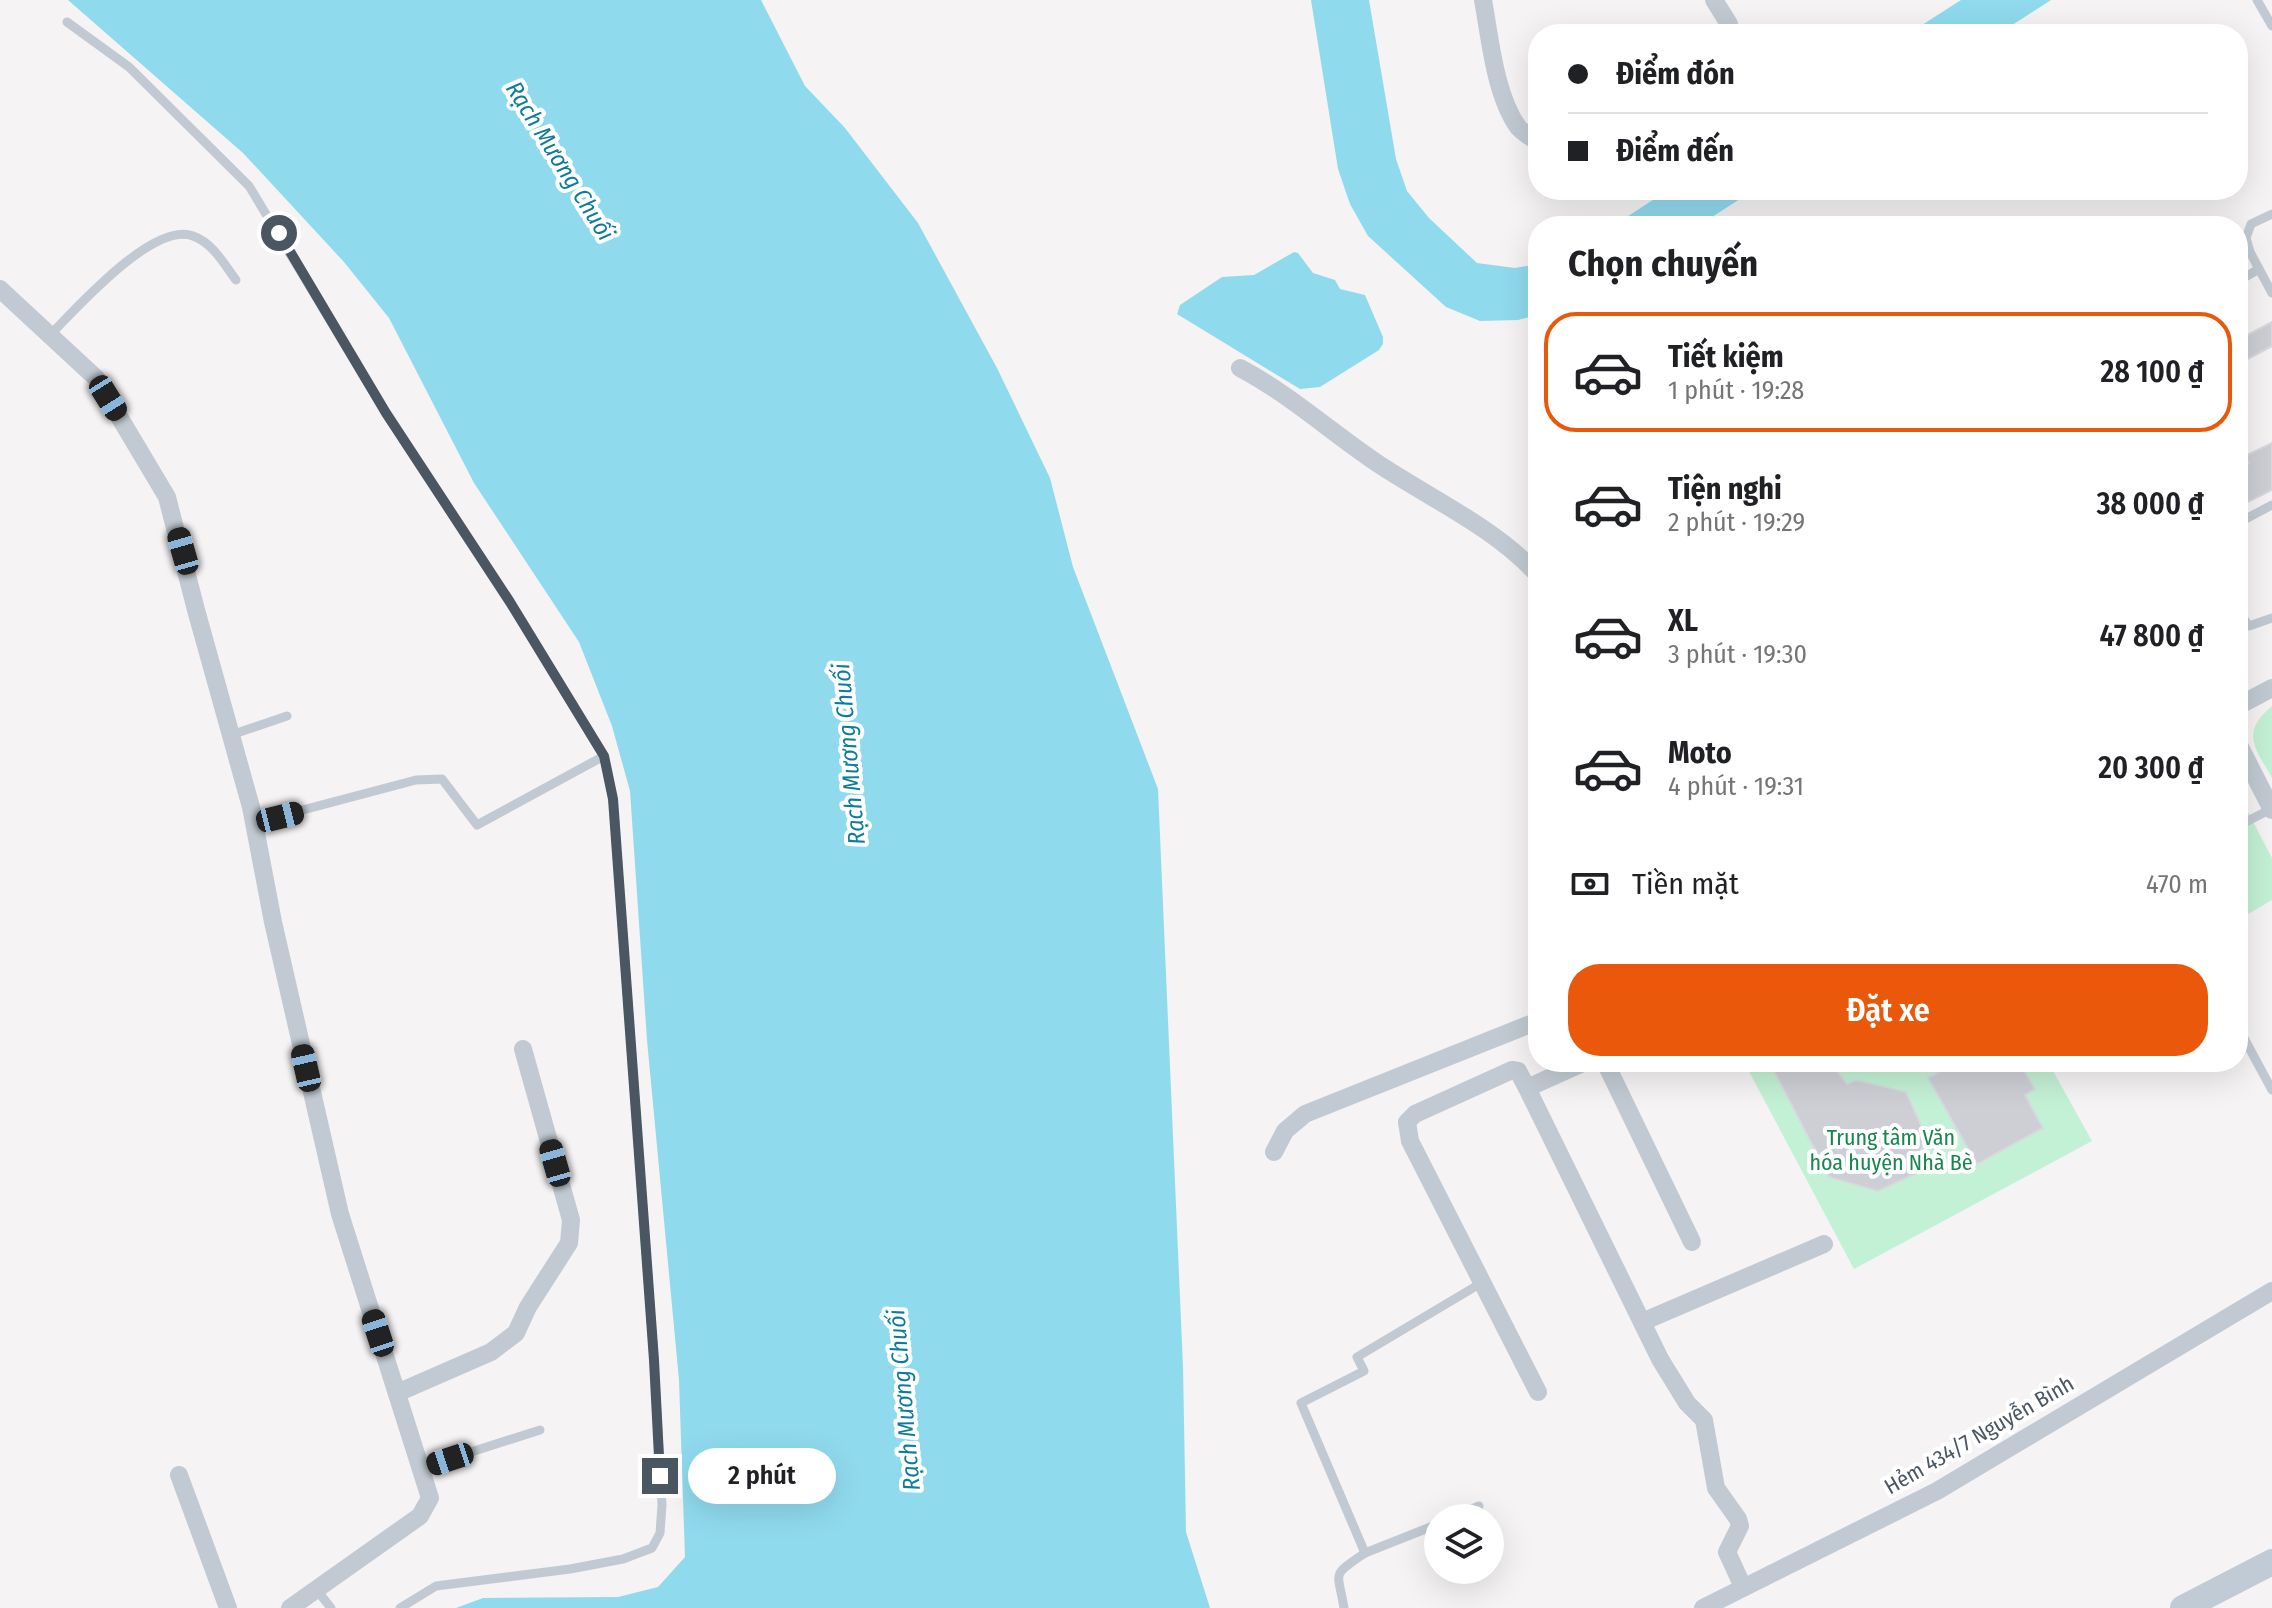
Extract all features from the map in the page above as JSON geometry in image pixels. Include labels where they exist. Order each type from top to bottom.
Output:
[{"type":"main road","points":[[2192,1606],[2272,1562]]},
{"type":"street","points":[[1483,0],[1506,103],[1519,129],[1528,135]]},
{"type":"street","points":[[1714,0],[1729,24]]},
{"type":"street","points":[[0,289],[96,378],[167,497],[254,823],[273,922],[340,1214],[430,1498],[420,1516],[290,1608]]},
{"type":"street","points":[[1240,368],[1270,384],[1376,463],[1519,554],[1528,564]]},
{"type":"street","points":[[2248,701],[2272,688]]},
{"type":"street","points":[[2248,762],[2272,809]]},
{"type":"street","points":[[1274,1152],[1285,1131],[1305,1114],[1528,1025]]},
{"type":"street","points":[[397,1393],[491,1352],[516,1333],[528,1307],[569,1243],[571,1220],[523,1049]]},
{"type":"street","points":[[1538,1392],[1410,1141],[1407,1122],[1415,1114],[1512,1070],[1518,1071],[1527,1088],[1660,1359],[1687,1403],[1704,1420],[1716,1488],[1740,1526],[1727,1552],[1743,1587]]},
{"type":"street","points":[[1527,1088],[1563,1072]]},
{"type":"street","points":[[1610,1072],[1692,1242]]},
{"type":"street","points":[[1642,1322],[1824,1244]]},
{"type":"street","name":"Hẻm 434/7 Nguyễn Bình","points":[[1703,1608],[1937,1491],[2272,1291]]},
{"type":"street","points":[[179,1475],[228,1608]]},
{"type":"lane","points":[[2257,0],[2272,26]]},
{"type":"lane","points":[[67,22],[129,67],[249,186],[386,413],[510,602],[604,756],[613,799],[631,1033],[654,1360],[662,1505],[660,1533],[652,1548],[623,1559],[436,1586],[400,1608]]},
{"type":"lane","points":[[2248,232],[2251,224],[2272,214]]},
{"type":"lane","points":[[50,335],[116,270],[171,235],[192,235],[213,249],[236,280]]},
{"type":"lane","points":[[2248,243],[2272,293]]},
{"type":"lane","points":[[2248,275],[2259,269]]},
{"type":"lane","points":[[2248,518],[2272,505]]},
{"type":"lane","points":[[2248,625],[2272,618]]},
{"type":"lane","points":[[231,735],[287,716]]},
{"type":"lane","points":[[254,823],[416,780],[442,779],[477,825],[604,756]]},
{"type":"lane","points":[[2248,821],[2272,809]]},
{"type":"lane","points":[[2248,1046],[2272,1090]]},
{"type":"lane","points":[[1365,1553],[1301,1403],[1364,1371],[1357,1357],[1483,1282]]},
{"type":"lane","points":[[421,1468],[540,1430]]},
{"type":"lane","points":[[1344,1608],[1337,1580],[1342,1568],[1365,1553],[1424,1530]]},
{"type":"lane","points":[[316,1589],[331,1608]]},
{"type":"green space","points":[[2272,706],[2272,778],[2256,749],[2253,732]]},
{"type":"green space","points":[[2248,812],[2272,858],[2272,900],[2248,914]]},
{"type":"green space","name":"Trung tâm Văn hóa huyện Nhà Bè","points":[[1749,1072],[2054,1072],[2092,1141],[1854,1269]]},
{"type":"water","name":"Rạch Mương Chuối","points":[[68,0],[761,0],[805,86],[845,128],[918,223],[997,368],[1050,478],[1073,567],[1158,789],[1183,1367],[1186,1532],[1210,1608],[456,1608],[483,1598],[618,1597],[658,1587],[685,1557],[679,1380],[647,1040],[630,791],[612,726],[579,642],[474,483],[389,318],[344,262],[243,153]]},
{"type":"water","points":[[1311,0],[1369,0],[1396,159],[1407,191],[1429,218],[1477,263],[1515,268],[1528,266],[1528,318],[1480,321],[1446,307],[1368,236],[1350,204],[1338,169]]},
{"type":"water","points":[[1961,0],[2051,0],[2014,24],[1924,24]]},
{"type":"water","points":[[1653,200],[1738,200],[1714,216],[1628,216]]},
{"type":"water","points":[[1294,252],[1313,273],[1335,280],[1340,289],[1365,295],[1383,337],[1379,350],[1320,387],[1300,389],[1177,314],[1180,305],[1222,277],[1254,275]]},
{"type":"building","points":[[2272,322],[2272,346],[2248,359],[2248,335]]},
{"type":"building","points":[[2272,443],[2272,490],[2248,502],[2249,463],[2248,455]]},
{"type":"building","name":"Trung tâm Văn hóa huyện Nhà Bè","points":[[1775,1072],[1838,1072],[1847,1084],[1856,1080],[1906,1092],[1925,1134],[1915,1174],[1878,1191],[1829,1177]]},
{"type":"building","points":[[1939,1072],[2025,1072],[2035,1089],[2025,1095],[2043,1128],[1977,1164],[1928,1078]]},
{"type":"route","points":[[279,233],[386,413],[510,602],[604,756],[613,799],[660,1476]]}]
